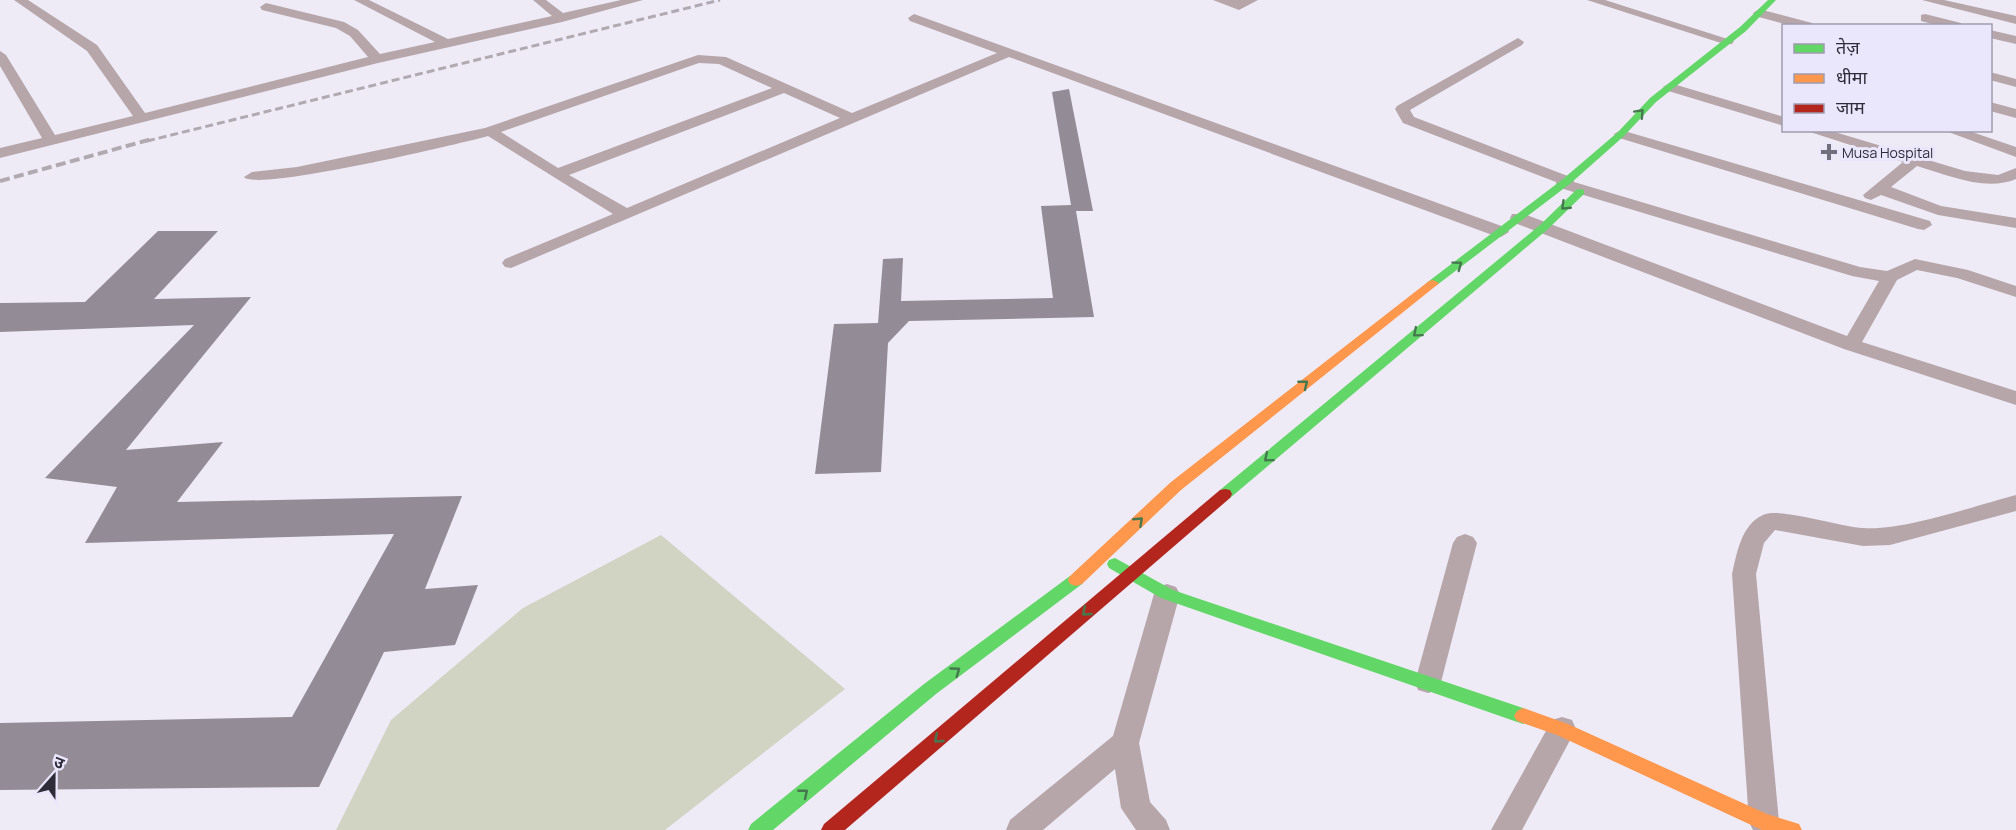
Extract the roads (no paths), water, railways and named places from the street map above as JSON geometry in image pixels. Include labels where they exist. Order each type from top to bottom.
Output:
[{"type":"main road","points":[[758,830],[930,689],[1068,588],[1176,486],[1362,337],[1565,182],[1621,134],[1653,100],[1728,41],[1765,4]]},
{"type":"main road","points":[[1722,64],[1790,6]]},
{"type":"main road","points":[[1670,104],[1705,78]]},
{"type":"main road","points":[[1623,153],[1643,134]]},
{"type":"main road","points":[[831,830],[1130,574],[1544,227],[1599,175]]},
{"type":"main road","points":[[1102,556],[1167,594],[1562,729],[1764,822],[1792,830]]},
{"type":"street","points":[[14,0],[92,48],[141,117]]},
{"type":"street","points":[[360,0],[448,44]]},
{"type":"street","points":[[539,0],[561,18]]},
{"type":"street","points":[[0,153],[377,59],[637,0]]},
{"type":"street","points":[[1219,0],[1239,6],[1252,0]]},
{"type":"street","points":[[1593,0],[1728,41]]},
{"type":"street","points":[[1928,0],[2016,20]]},
{"type":"street","points":[[1765,4],[1778,17],[1801,24]]},
{"type":"street","points":[[266,7],[340,25],[354,33],[377,59]]},
{"type":"street","points":[[914,18],[1501,232]]},
{"type":"street","points":[[1925,18],[1949,24]]},
{"type":"street","points":[[1992,34],[2016,40]]},
{"type":"street","points":[[1518,42],[1402,109],[1408,120],[1582,189],[1808,259],[1890,277]]},
{"type":"street","points":[[511,262],[1009,52]]},
{"type":"street","points":[[0,55],[51,140]]},
{"type":"street","points":[[252,177],[297,172],[449,142],[490,131],[698,59],[721,60],[851,118]]},
{"type":"street","points":[[1993,79],[2016,84]]},
{"type":"street","points":[[1670,87],[1782,121]]},
{"type":"street","points":[[556,174],[782,89]]},
{"type":"street","points":[[1992,107],[2016,114]]},
{"type":"street","points":[[490,131],[556,174],[625,214]]},
{"type":"street","points":[[1817,132],[1963,175],[2000,180],[2016,173]]},
{"type":"street","points":[[1956,132],[2016,152]]},
{"type":"street","points":[[1621,134],[1643,134],[1924,225]]},
{"type":"street","points":[[1861,205],[1878,188],[1913,162]]},
{"type":"street","points":[[1878,188],[1938,210],[2016,223]]},
{"type":"street","points":[[1518,218],[1851,345],[2016,398]]},
{"type":"street","points":[[1851,345],[1890,277],[1916,264],[1962,274],[2016,291]]},
{"type":"street","points":[[1764,822],[1744,574],[1752,540],[1761,526],[1772,521],[1863,537],[1890,536],[2016,503]]},
{"type":"street","points":[[1428,682],[1465,543]]},
{"type":"street","points":[[1155,830],[1136,808],[1125,743],[1167,594]]},
{"type":"street","points":[[1506,830],[1562,729]]},
{"type":"street","points":[[1021,830],[1125,743]]},
{"type":"railway","points":[[147,141],[720,0]]},
{"type":"railway","points":[[0,181],[152,139]]},
{"type":"place","name":"Musa Hospital","points":[[1829,152]]}]
